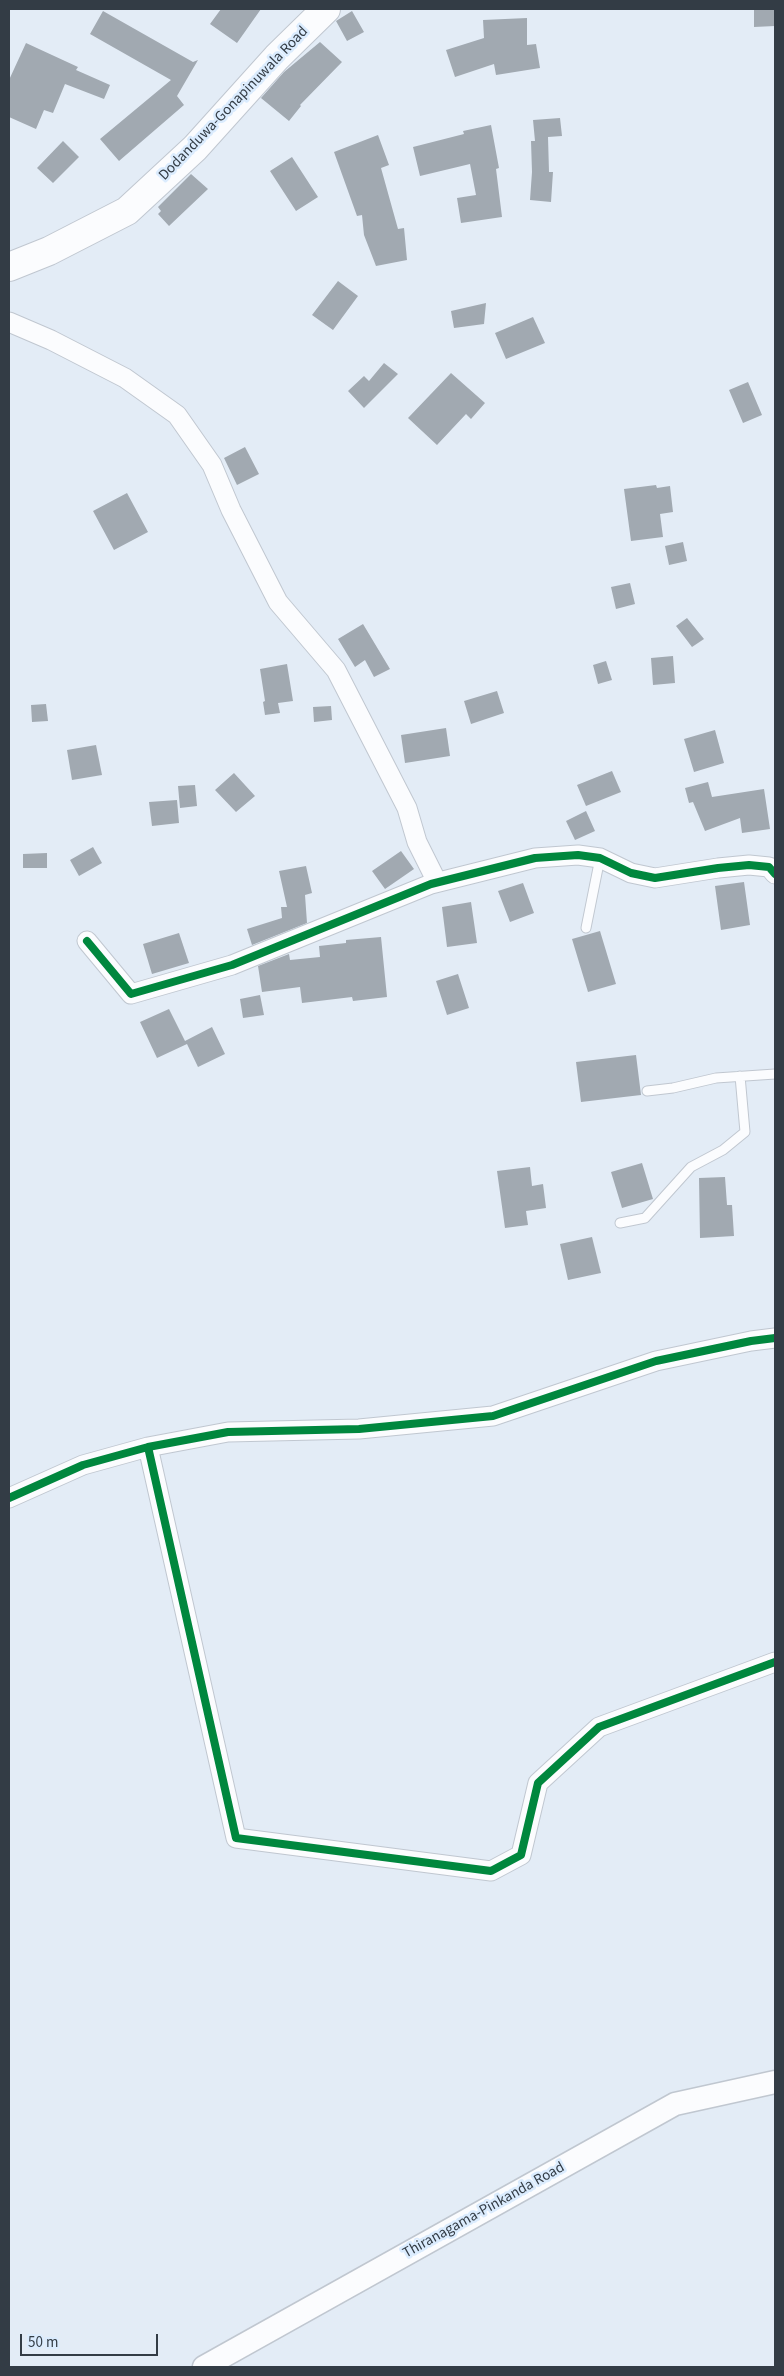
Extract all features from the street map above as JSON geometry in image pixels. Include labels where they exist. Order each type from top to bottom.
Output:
[{"type":"main road","name":"Dodanduwa-Gonapinuwala Road","points":[[9,267],[49,251],[127,211],[195,148],[277,57],[326,9]]},
{"type":"street","points":[[9,322],[51,340],[125,378],[176,415],[212,465],[231,510],[278,602],[336,670],[407,808],[417,842],[438,882]]},
{"type":"street","points":[[87,940],[131,994],[232,965],[402,894],[438,882],[535,858],[578,855],[600,858],[631,873],[654,878],[749,865],[769,867],[775,874]]},
{"type":"street","points":[[9,1498],[83,1465],[148,1447],[228,1432],[359,1429],[493,1416],[656,1361],[751,1341],[775,1338]]},
{"type":"street","points":[[148,1447],[236,1838],[491,1871],[521,1855],[538,1783],[599,1727],[775,1662]]},
{"type":"street","name":"Thiranagama-Pinkanda Road","points":[[204,2367],[675,2104],[775,2082]]},
{"type":"lane","points":[[586,928],[600,858]]},
{"type":"lane","points":[[647,1092],[740,1076],[775,1074]]},
{"type":"lane","points":[[620,1223],[645,1218],[691,1166],[723,1150],[745,1132],[740,1076]]},
{"type":"building","points":[[221,9],[261,9],[237,43],[210,24]]},
{"type":"building","points":[[754,9],[775,9],[775,26],[754,27]]},
{"type":"building","points":[[103,11],[193,62],[198,60],[177,96],[184,105],[119,161],[100,139],[171,80],[90,34]]},
{"type":"building","points":[[352,11],[364,32],[347,41],[336,21]]},
{"type":"building","points":[[527,18],[527,45],[536,44],[540,68],[496,75],[494,64],[455,77],[446,50],[484,38],[483,20]]},
{"type":"building","points":[[320,42],[342,62],[300,105],[289,121],[261,98],[284,72]]},
{"type":"building","points":[[26,43],[78,67],[76,70],[110,85],[104,99],[65,84],[53,113],[44,110],[36,129],[9,117],[9,80]]},
{"type":"building","points":[[560,118],[562,136],[548,137],[549,172],[553,172],[551,202],[530,200],[532,172],[531,141],[535,141],[533,120]]},
{"type":"building","points":[[491,125],[499,168],[496,169],[502,217],[461,223],[457,198],[476,195],[470,164],[420,176],[413,147],[464,134],[463,131]]},
{"type":"building","points":[[378,135],[389,165],[381,168],[398,229],[404,228],[407,260],[376,266],[364,235],[362,215],[357,216],[334,152]]},
{"type":"building","points":[[63,141],[79,157],[53,183],[37,168]]},
{"type":"building","points":[[292,157],[318,197],[296,211],[270,171]]},
{"type":"building","points":[[191,174],[208,189],[169,226],[158,214],[161,211],[158,207]]},
{"type":"building","points":[[338,281],[358,296],[333,330],[312,315]]},
{"type":"building","points":[[486,303],[484,324],[454,328],[451,311]]},
{"type":"building","points":[[533,317],[545,343],[506,359],[495,333]]},
{"type":"building","points":[[384,363],[398,374],[364,408],[348,391],[364,376],[369,381]]},
{"type":"building","points":[[451,373],[485,403],[471,419],[466,414],[437,445],[408,418]]},
{"type":"building","points":[[748,382],[762,415],[743,423],[729,390]]},
{"type":"building","points":[[245,447],[259,474],[237,485],[224,458]]},
{"type":"building","points":[[656,485],[657,488],[670,486],[673,512],[660,514],[663,537],[631,541],[624,489]]},
{"type":"building","points":[[127,493],[148,532],[114,550],[93,511]]},
{"type":"building","points":[[683,542],[687,561],[669,565],[665,546]]},
{"type":"building","points":[[630,583],[635,604],[616,609],[611,587]]},
{"type":"building","points":[[687,618],[704,639],[692,647],[676,626]]},
{"type":"building","points":[[363,624],[390,669],[374,677],[365,660],[355,667],[338,639]]},
{"type":"building","points":[[673,656],[675,683],[653,685],[651,658]]},
{"type":"building","points":[[606,661],[612,680],[598,684],[593,665]]},
{"type":"building","points":[[287,664],[293,701],[278,703],[280,713],[265,715],[263,702],[265,701],[260,669]]},
{"type":"building","points":[[497,691],[504,713],[471,724],[464,701]]},
{"type":"building","points":[[46,704],[48,721],[32,722],[31,705]]},
{"type":"building","points":[[331,706],[332,720],[314,722],[313,707]]},
{"type":"building","points":[[446,728],[450,756],[405,763],[401,735]]},
{"type":"building","points":[[715,730],[724,763],[694,772],[684,739]]},
{"type":"building","points":[[96,745],[102,775],[72,780],[67,750]]},
{"type":"building","points":[[612,771],[621,792],[586,806],[577,785]]},
{"type":"building","points":[[234,773],[255,796],[236,812],[215,790]]},
{"type":"building","points":[[708,782],[712,797],[764,789],[770,829],[742,833],[740,818],[705,831],[693,802],[689,803],[685,788]]},
{"type":"building","points":[[195,785],[197,806],[180,808],[178,786]]},
{"type":"building","points":[[177,800],[179,823],[152,826],[149,802]]},
{"type":"building","points":[[586,811],[595,831],[575,840],[566,821]]},
{"type":"building","points":[[93,847],[102,863],[79,876],[70,860]]},
{"type":"building","points":[[401,851],[414,869],[385,889],[372,871]]},
{"type":"building","points":[[47,853],[47,868],[23,868],[23,854]]},
{"type":"building","points":[[306,866],[312,893],[305,895],[307,923],[252,945],[247,929],[282,918],[281,907],[287,907],[279,871]]},
{"type":"building","points":[[744,882],[750,925],[721,930],[715,886]]},
{"type":"building","points":[[523,883],[534,913],[510,922],[498,891]]},
{"type":"building","points":[[471,902],[477,943],[447,947],[442,907]]},
{"type":"building","points":[[600,931],[616,984],[588,992],[572,939]]},
{"type":"building","points":[[179,933],[189,963],[152,974],[143,944]]},
{"type":"building","points":[[381,937],[387,997],[353,1001],[352,997],[302,1003],[300,987],[262,992],[258,966],[289,954],[290,960],[320,957],[319,946],[346,943],[346,940]]},
{"type":"building","points":[[458,974],[469,1008],[447,1015],[436,981]]},
{"type":"building","points":[[260,995],[264,1015],[243,1018],[240,999]]},
{"type":"building","points":[[169,1009],[185,1041],[212,1027],[225,1054],[198,1067],[187,1044],[157,1058],[140,1022]]},
{"type":"building","points":[[636,1055],[641,1095],[581,1102],[576,1062]]},
{"type":"building","points":[[642,1163],[653,1199],[622,1208],[611,1172]]},
{"type":"building","points":[[530,1167],[532,1186],[543,1184],[546,1208],[526,1211],[528,1225],[505,1228],[497,1171]]},
{"type":"building","points":[[725,1177],[727,1205],[732,1205],[734,1236],[700,1238],[699,1178]]},
{"type":"building","points":[[592,1237],[601,1273],[568,1280],[560,1244]]},
{"type":"cycle path","points":[[87,941],[131,994],[232,965],[431,884],[535,858],[578,855],[600,858],[631,873],[655,878],[749,865],[769,867],[775,874]]},
{"type":"cycle path","points":[[9,1498],[83,1465],[148,1447],[228,1432],[359,1429],[493,1416],[656,1361],[751,1341],[775,1338]]},
{"type":"cycle path","points":[[148,1447],[236,1838],[491,1871],[521,1855],[538,1783],[599,1727],[775,1662]]}]
